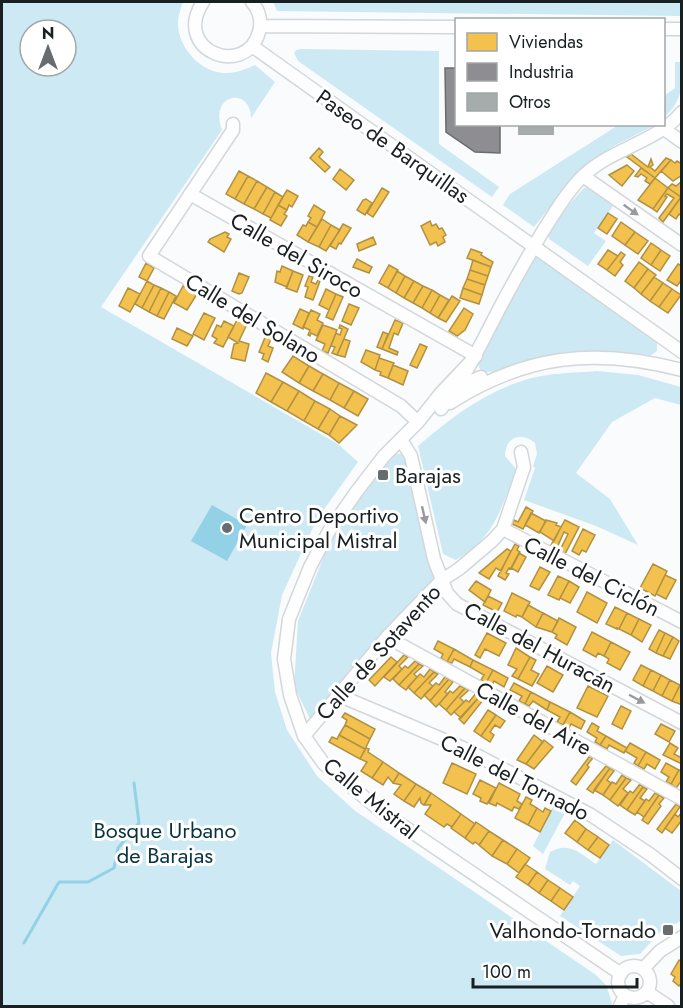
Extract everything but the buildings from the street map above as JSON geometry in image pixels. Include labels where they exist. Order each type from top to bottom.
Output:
[{"type":"street","points":[[203,2],[194,22],[196,33],[201,44],[220,56],[243,53],[252,46],[261,26],[259,14],[252,2]]},
{"type":"street","points":[[261,26],[455,27]]},
{"type":"street","points":[[665,29],[681,29]]},
{"type":"street","name":"Paseo de Barquillas","points":[[252,46],[681,352]]},
{"type":"street","points":[[441,409],[458,387],[476,356],[496,315],[557,209],[583,176],[601,162],[664,129],[681,112]]},
{"type":"street","points":[[190,194],[233,130],[233,124]]},
{"type":"street","points":[[664,129],[681,142]]},
{"type":"street","points":[[583,176],[681,245]]},
{"type":"street","name":"Calle del Siroco","points":[[190,194],[476,356]]},
{"type":"street","name":"Calle del Solano","points":[[190,194],[149,256],[401,406],[418,422]]},
{"type":"street","points":[[476,356],[473,368],[481,377]]},
{"type":"street","name":"Calle Mistral","points":[[476,356],[374,468],[329,531],[310,567],[289,619],[284,659],[290,695],[304,736],[324,764],[381,811],[621,974]]},
{"type":"street","points":[[418,422],[494,378],[524,367],[567,358],[603,357],[640,360],[681,370]]},
{"type":"street","points":[[441,393],[481,377],[494,378]]},
{"type":"street","name":"Calle del Huracán","points":[[401,441],[411,456],[434,559],[447,593],[457,604],[681,723]]},
{"type":"street","name":"Calle de Sotavento","points":[[304,736],[387,637],[442,580],[459,569],[503,529],[524,467],[521,452]]},
{"type":"street","name":"Calle del Ciclón","points":[[503,529],[681,622]]},
{"type":"street","name":"Calle del Aire","points":[[387,637],[681,799]]},
{"type":"street","name":"Calle del Tornado","points":[[338,695],[463,748],[582,810],[651,855],[681,879]]},
{"type":"street","points":[[643,969],[660,951],[681,937]]},
{"type":"street","points":[[631,967],[643,969],[650,978],[647,992],[623,1001],[619,985],[621,974],[631,967]]},
{"type":"street","points":[[647,992],[668,1006]]},
{"type":"green space","name":"Bosque Urbano de Barajas","points":[[2,2],[183,2],[178,30],[186,48],[200,64],[217,72],[227,73],[238,72],[255,65],[275,82],[251,118],[249,108],[244,101],[231,98],[225,102],[219,118],[222,130],[101,307],[338,444],[358,462],[317,519],[282,595],[271,653],[275,692],[287,730],[317,776],[354,810],[596,975],[606,985],[611,1006],[2,1006]]},
{"type":"green space","points":[[273,2],[681,2],[682,16],[277,11]]},
{"type":"green space","points":[[301,49],[439,51],[439,144],[499,187],[492,197],[298,61],[294,53]]},
{"type":"green space","points":[[675,62],[681,62],[680,93],[675,105],[665,117],[665,95],[675,88]]},
{"type":"green space","points":[[617,126],[653,126],[614,146],[579,170],[534,227],[503,205],[510,194]]},
{"type":"green space","points":[[588,187],[613,206],[594,233],[606,241],[588,266],[549,239],[548,235],[567,207],[584,188]]},
{"type":"green space","points":[[537,257],[657,341],[657,351],[650,356],[570,352],[537,358],[496,371],[481,372],[478,364],[532,259]]},
{"type":"green space","points":[[597,371],[638,375],[681,387],[681,405],[655,398],[612,422],[576,473],[610,499],[638,545],[596,526],[524,500],[535,468],[533,466],[537,454],[535,443],[519,437],[511,441],[506,450],[505,456],[516,469],[501,509],[488,532],[480,542],[456,560],[443,554],[418,446],[469,406],[513,384],[562,373]]},
{"type":"green space","points":[[395,453],[405,455],[442,580],[313,725],[294,686],[298,621],[334,531],[373,475]]},
{"type":"green space","points":[[554,804],[566,811],[543,854],[533,846]]},
{"type":"green space","points":[[613,840],[681,891],[681,921],[662,930],[640,954],[621,956],[560,916],[580,886],[573,881],[570,885],[545,869],[550,852],[563,848],[579,852],[596,864]]},
{"type":"water","points":[[212,505],[247,525],[227,561],[191,541]]},
{"type":"waterway","points":[[24,943],[59,882],[88,882],[114,868],[118,848],[139,823],[134,783]]},
{"type":"place","name":"Barajas","points":[[383,475]]},
{"type":"place","name":"Centro Deportivo Municipal Mistral","points":[[227,528]]},
{"type":"place","name":"Valhondo-Tornado","points":[[668,930]]}]
